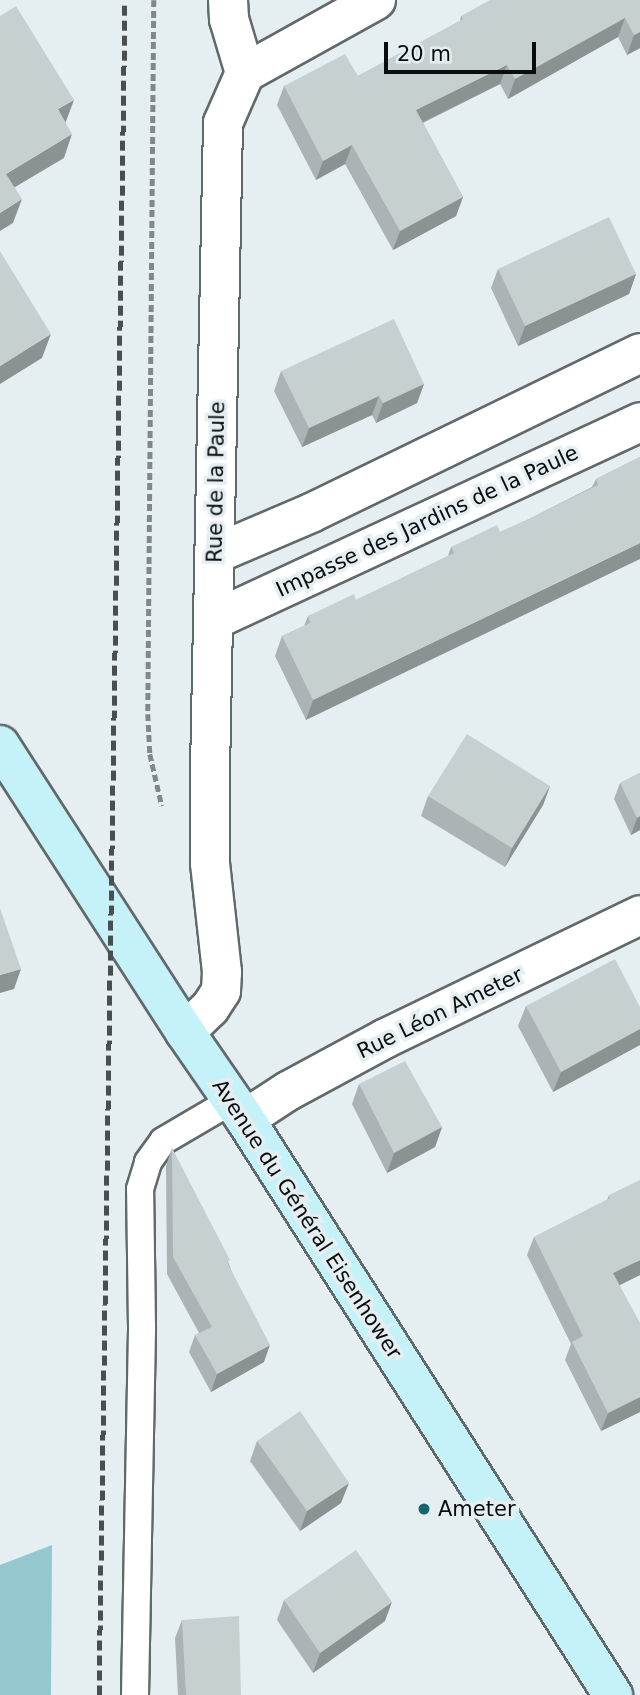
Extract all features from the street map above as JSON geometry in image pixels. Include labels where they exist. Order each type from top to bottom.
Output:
[{"type":"main road","name":"Avenue du Général Eisenhower","points":[[0,745],[185,1032],[239,1109],[613,1695]]},
{"type":"street","points":[[229,0],[229,19],[245,73],[376,0]]},
{"type":"street","name":"Rue de la Paule","points":[[185,1032],[210,1008],[221,990],[210,863],[220,157],[223,123],[232,97],[245,73]]},
{"type":"street","points":[[215,554],[311,513],[640,353]]},
{"type":"street","name":"Impasse des Jardins de la Paule","points":[[214,620],[640,422]]},
{"type":"street","name":"Rue Léon Ameter","points":[[239,1109],[288,1091],[386,1038],[640,915]]},
{"type":"lane","points":[[135,1695],[142,1327],[140,1189],[148,1161],[163,1142],[239,1109]]},
{"type":"path","points":[[154,0],[148,714],[150,754],[163,810]]},
{"type":"shaded area","points":[[52,1545],[51,1695],[0,1695],[0,1565]]},
{"type":"building","points":[[490,0],[640,0],[640,32],[634,35],[625,18],[515,79],[507,65],[416,110],[463,197],[400,231],[352,145],[323,161],[284,86],[345,54],[358,76],[463,19],[461,16]]},
{"type":"building","points":[[16,6],[74,100],[58,109],[72,134],[6,174],[22,199],[0,213],[0,16]]},
{"type":"building","points":[[609,217],[636,274],[525,326],[498,269]]},
{"type":"building","points":[[0,251],[51,334],[0,366]]},
{"type":"building","points":[[394,319],[424,384],[383,403],[379,396],[309,428],[281,371]]},
{"type":"building","points":[[640,457],[640,543],[313,700],[282,636],[310,623],[308,616],[354,594],[356,600],[454,553],[451,547],[497,525],[500,532],[529,519],[598,485],[596,479]]},
{"type":"building","points":[[467,734],[550,786],[512,848],[428,796]]},
{"type":"building","points":[[640,773],[640,816],[637,818],[620,783]]},
{"type":"building","points":[[0,908],[21,969],[0,975]]},
{"type":"building","points":[[615,959],[640,1007],[640,1029],[561,1072],[526,1006]]},
{"type":"building","points":[[405,1061],[442,1127],[394,1153],[359,1084]]},
{"type":"building","points":[[172,1148],[270,1345],[217,1374],[195,1335],[212,1327],[173,1257]]},
{"type":"building","points":[[640,1180],[640,1260],[613,1273],[640,1323],[640,1397],[608,1413],[572,1342],[583,1336],[534,1237]]},
{"type":"building","points":[[300,1411],[349,1483],[307,1511],[257,1441]]},
{"type":"building","points":[[356,1550],[392,1602],[320,1653],[284,1600]]},
{"type":"building","points":[[239,1616],[241,1695],[186,1695],[182,1620]]},
{"type":"railway","points":[[99,1695],[125,0]]},
{"type":"place","name":"Ameter","points":[[424,1509]]}]
